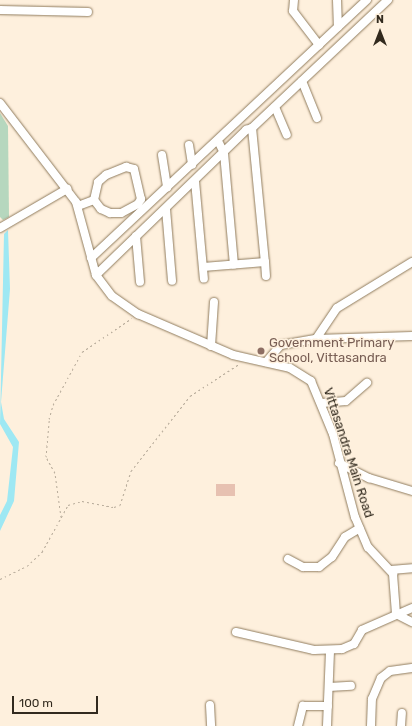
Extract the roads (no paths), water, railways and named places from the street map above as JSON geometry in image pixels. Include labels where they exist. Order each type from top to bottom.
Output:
[{"type":"street","points":[[294,0],[293,11],[319,45]]},
{"type":"street","points":[[337,0],[338,27]]},
{"type":"street","points":[[91,258],[218,141],[367,0]]},
{"type":"street","points":[[96,275],[224,153],[246,130],[252,128],[275,107],[388,0]]},
{"type":"street","points":[[0,10],[88,12]]},
{"type":"street","points":[[302,81],[317,118]]},
{"type":"street","name":"Vittasandra Main Road","points":[[0,103],[67,189],[78,206],[96,275],[112,296],[138,314],[211,346],[243,359],[266,362],[306,376],[322,403],[360,528],[368,547],[391,570]]},
{"type":"street","points":[[275,107],[286,135]]},
{"type":"street","points":[[252,128],[266,276]]},
{"type":"street","points":[[218,141],[224,153],[234,264]]},
{"type":"street","points":[[189,145],[192,165]]},
{"type":"street","points":[[162,155],[167,188]]},
{"type":"street","points":[[126,167],[134,169],[141,199],[138,204],[121,213],[110,213],[102,209],[94,200],[96,186],[106,175],[126,167]]},
{"type":"street","points":[[195,181],[204,279]]},
{"type":"street","points":[[0,228],[67,189]]},
{"type":"street","points":[[78,206],[94,200]]},
{"type":"street","points":[[166,209],[172,281]]},
{"type":"street","points":[[136,236],[140,282]]},
{"type":"street","points":[[203,267],[265,262]]},
{"type":"street","points":[[316,339],[337,308],[412,262]]},
{"type":"street","points":[[211,346],[214,302]]},
{"type":"street","points":[[266,362],[286,342],[316,339],[412,336]]},
{"type":"street","points":[[322,403],[346,401],[367,383]]},
{"type":"street","points":[[339,462],[369,478],[412,491]]},
{"type":"street","points":[[288,559],[303,566],[319,567],[332,557],[345,537],[360,528]]},
{"type":"street","points":[[396,614],[391,570],[412,568]]},
{"type":"street","points":[[236,632],[281,644],[330,650],[349,648],[362,630],[412,608]]},
{"type":"street","points":[[396,614],[412,622]]},
{"type":"street","points":[[327,726],[330,650]]},
{"type":"street","points":[[371,726],[372,699],[381,678],[390,671],[412,668]]},
{"type":"street","points":[[329,687],[351,686]]},
{"type":"street","points":[[210,704],[211,726]]},
{"type":"street","points":[[298,726],[303,706],[328,706]]},
{"type":"street","points":[[401,726],[402,713]]},
{"type":"water","points":[[8,230],[10,289],[1,402],[4,419],[19,442],[14,501],[0,531],[0,515],[7,501],[13,447],[0,424],[4,234]]},
{"type":"place","name":"Government Primary School, Vittasandra","points":[[261,351]]}]
